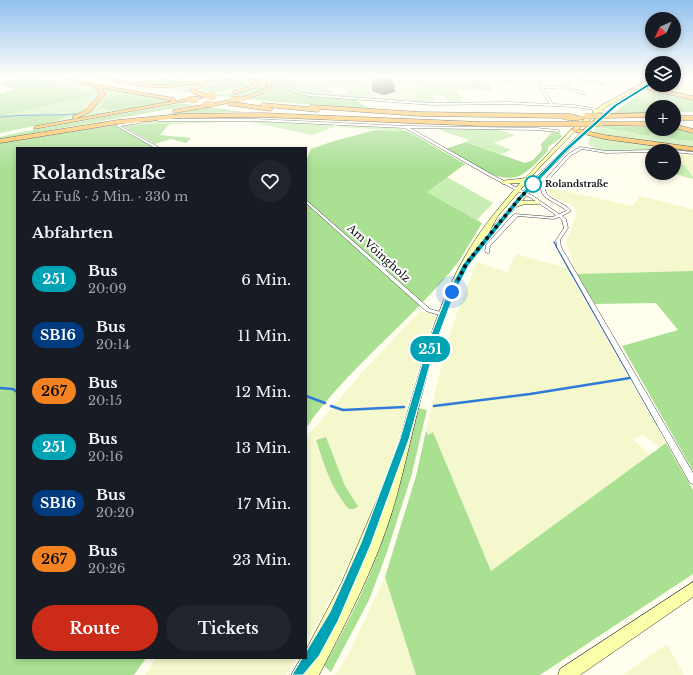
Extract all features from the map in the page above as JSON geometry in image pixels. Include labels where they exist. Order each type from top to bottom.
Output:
[{"type":"highway","points":[[36,128],[72,118],[88,111],[91,108]]},
{"type":"highway","points":[[0,135],[148,108]]},
{"type":"highway","points":[[84,128],[193,108]]},
{"type":"highway","points":[[252,108],[291,114],[399,121]]},
{"type":"highway","points":[[271,108],[328,114],[409,119],[581,120],[601,115],[633,124],[645,122]]},
{"type":"highway","points":[[300,108],[331,111],[453,118],[581,120]]},
{"type":"highway","points":[[316,108],[581,120]]},
{"type":"highway","points":[[331,111],[372,111]]},
{"type":"highway","points":[[0,141],[141,119],[205,115],[264,115],[482,124],[581,120],[601,115],[645,120]]},
{"type":"highway","points":[[681,117],[685,115],[693,116]]},
{"type":"highway","points":[[681,119],[693,116]]},
{"type":"highway","points":[[581,120],[584,132]]},
{"type":"highway","points":[[681,121],[693,122]]},
{"type":"highway","points":[[681,125],[693,131]]},
{"type":"highway","points":[[584,132],[599,136],[676,148],[693,148]]},
{"type":"highway","points":[[584,132],[671,146],[693,148]]},
{"type":"highway","points":[[577,140],[586,136],[599,136]]},
{"type":"main road","points":[[601,115],[604,108]]},
{"type":"main road","points":[[311,675],[322,657],[355,591],[375,543],[392,492],[405,439],[433,340],[442,314],[473,249],[490,223],[520,192],[577,140],[601,115],[612,108]]},
{"type":"main road","points":[[466,264],[513,206],[526,179],[581,120],[601,115]]},
{"type":"main road","points":[[503,182],[518,182],[526,179]]},
{"type":"main road","points":[[513,206],[524,202],[537,203]]},
{"type":"main road","points":[[299,675],[334,617],[387,491],[405,439]]},
{"type":"main road","points":[[566,675],[693,589]]},
{"type":"street","points":[[569,108],[581,120],[601,115]]},
{"type":"street","points":[[581,108],[601,115]]},
{"type":"street","points":[[156,147],[117,125],[161,120],[203,119],[406,127],[536,129],[558,131]]},
{"type":"street","points":[[406,127],[406,129],[561,216],[566,223],[566,228],[558,240],[559,247],[693,480]]},
{"type":"street","points":[[487,252],[488,246],[514,217],[523,215],[554,218],[561,216],[569,209],[548,198],[543,193],[542,186],[571,154],[584,147],[606,152],[645,151]]},
{"type":"street","points":[[681,152],[693,153]]},
{"type":"street","points":[[496,179],[552,210]]},
{"type":"street","name":"Am Vöingholz","points":[[307,202],[428,310],[442,314]]},
{"type":"green space","points":[[0,108],[38,108],[4,115],[66,114],[66,117],[58,121],[0,133]]},
{"type":"green space","points":[[36,108],[87,108],[82,112],[59,122],[66,117],[1,115]]},
{"type":"green space","points":[[90,108],[140,108],[65,122],[78,117]]},
{"type":"green space","points":[[100,108],[140,108],[114,110]]},
{"type":"green space","points":[[157,108],[179,108],[0,139],[0,137]]},
{"type":"green space","points":[[198,108],[214,108],[243,112],[165,114]]},
{"type":"green space","points":[[343,108],[370,108],[373,108],[372,110]]},
{"type":"green space","points":[[621,108],[645,108],[645,113],[612,114]]},
{"type":"green space","points":[[681,108],[693,108],[693,112],[681,112]]},
{"type":"green space","points":[[205,119],[333,124],[334,127],[312,135],[247,121],[122,126],[147,121]]},
{"type":"green space","points":[[170,123],[160,135],[191,138],[186,143],[171,139],[155,144],[122,126]]},
{"type":"green space","points":[[339,124],[399,128],[407,131],[338,127]]},
{"type":"green space","points":[[117,125],[156,147],[16,147],[16,659],[145,659],[134,675],[0,675],[0,143]]},
{"type":"green space","points":[[597,126],[645,136],[664,136],[677,140],[693,141],[693,146],[594,133],[594,129]]},
{"type":"green space","points":[[598,126],[645,127],[645,136],[622,130],[620,131]]},
{"type":"green space","points":[[437,129],[496,129],[515,135],[494,143],[511,150],[501,154],[466,142],[469,140]]},
{"type":"green space","points":[[375,130],[407,131],[465,164],[427,192],[482,223],[451,271],[415,310],[339,386],[307,427],[307,159],[311,149]]},
{"type":"green space","points":[[681,130],[693,134],[693,141],[677,140],[664,136],[681,136]]},
{"type":"green space","points":[[552,132],[560,133],[562,137],[548,147],[548,151],[535,165],[519,176],[511,178],[501,177],[481,170],[445,149],[466,142],[525,163],[533,160],[542,150],[541,144]]},
{"type":"green space","points":[[590,137],[645,144],[645,150],[606,151],[593,149],[593,146],[588,145]]},
{"type":"green space","points":[[681,148],[693,150],[693,152],[681,151]]},
{"type":"green space","points":[[681,153],[693,154],[693,177],[681,161]]},
{"type":"green space","points":[[681,161],[693,177],[693,179],[681,176]]},
{"type":"green space","points":[[447,177],[493,203],[477,220],[427,192]]},
{"type":"green space","points":[[546,187],[633,206],[640,196],[693,209],[693,271],[577,274],[566,242],[577,210],[570,204],[552,196]]},
{"type":"green space","points":[[516,254],[566,268],[666,443],[660,448],[643,434],[634,440],[650,455],[491,571],[433,432],[428,435],[426,431],[446,346],[458,310],[477,262],[507,272]]},
{"type":"green space","points":[[693,271],[693,471],[622,346],[678,330],[656,303],[595,304],[577,274]]},
{"type":"green space","points":[[420,311],[436,316],[427,338],[397,443],[371,518],[321,618],[307,640],[307,437],[366,368]],"holes":[[[325,437],[345,486],[358,505],[339,498],[326,469],[316,440]]]},
{"type":"green space","points":[[419,408],[427,410],[411,477],[386,555],[369,600],[331,672],[324,666],[354,609],[378,553],[398,492]]},
{"type":"green space","points":[[426,431],[428,435],[433,432],[491,571],[666,443],[693,490],[693,574],[540,675],[416,675],[385,577],[416,476]]},
{"type":"green space","points":[[326,437],[345,486],[358,506],[354,509],[349,509],[337,493],[325,467],[316,440]]},
{"type":"green space","points":[[385,577],[416,675],[335,675],[348,655]]},
{"type":"green space","points":[[667,644],[684,675],[623,675]]},
{"type":"green space","points":[[155,659],[295,659],[286,675],[145,675]]},
{"type":"waterway","points":[[0,117],[76,114]]},
{"type":"waterway","points":[[554,242],[572,275]]},
{"type":"waterway","points":[[572,274],[631,378]]},
{"type":"waterway","points":[[631,377],[658,425]]},
{"type":"waterway","points":[[434,406],[530,394],[630,378],[628,378]]},
{"type":"waterway","points":[[0,388],[13,389],[16,391]]},
{"type":"waterway","points":[[307,396],[325,403]]},
{"type":"waterway","points":[[331,406],[343,410],[404,407]]},
{"type":"bus line","name":"251","points":[[299,675],[334,617],[366,544],[387,491],[405,439],[418,387],[442,314],[466,264],[538,178],[585,131],[613,108]]},
{"type":"place","name":"Rolandstraße","points":[[533,184]]},
{"type":"route","points":[[452,292],[466,264],[519,199],[534,183],[533,184]]}]
